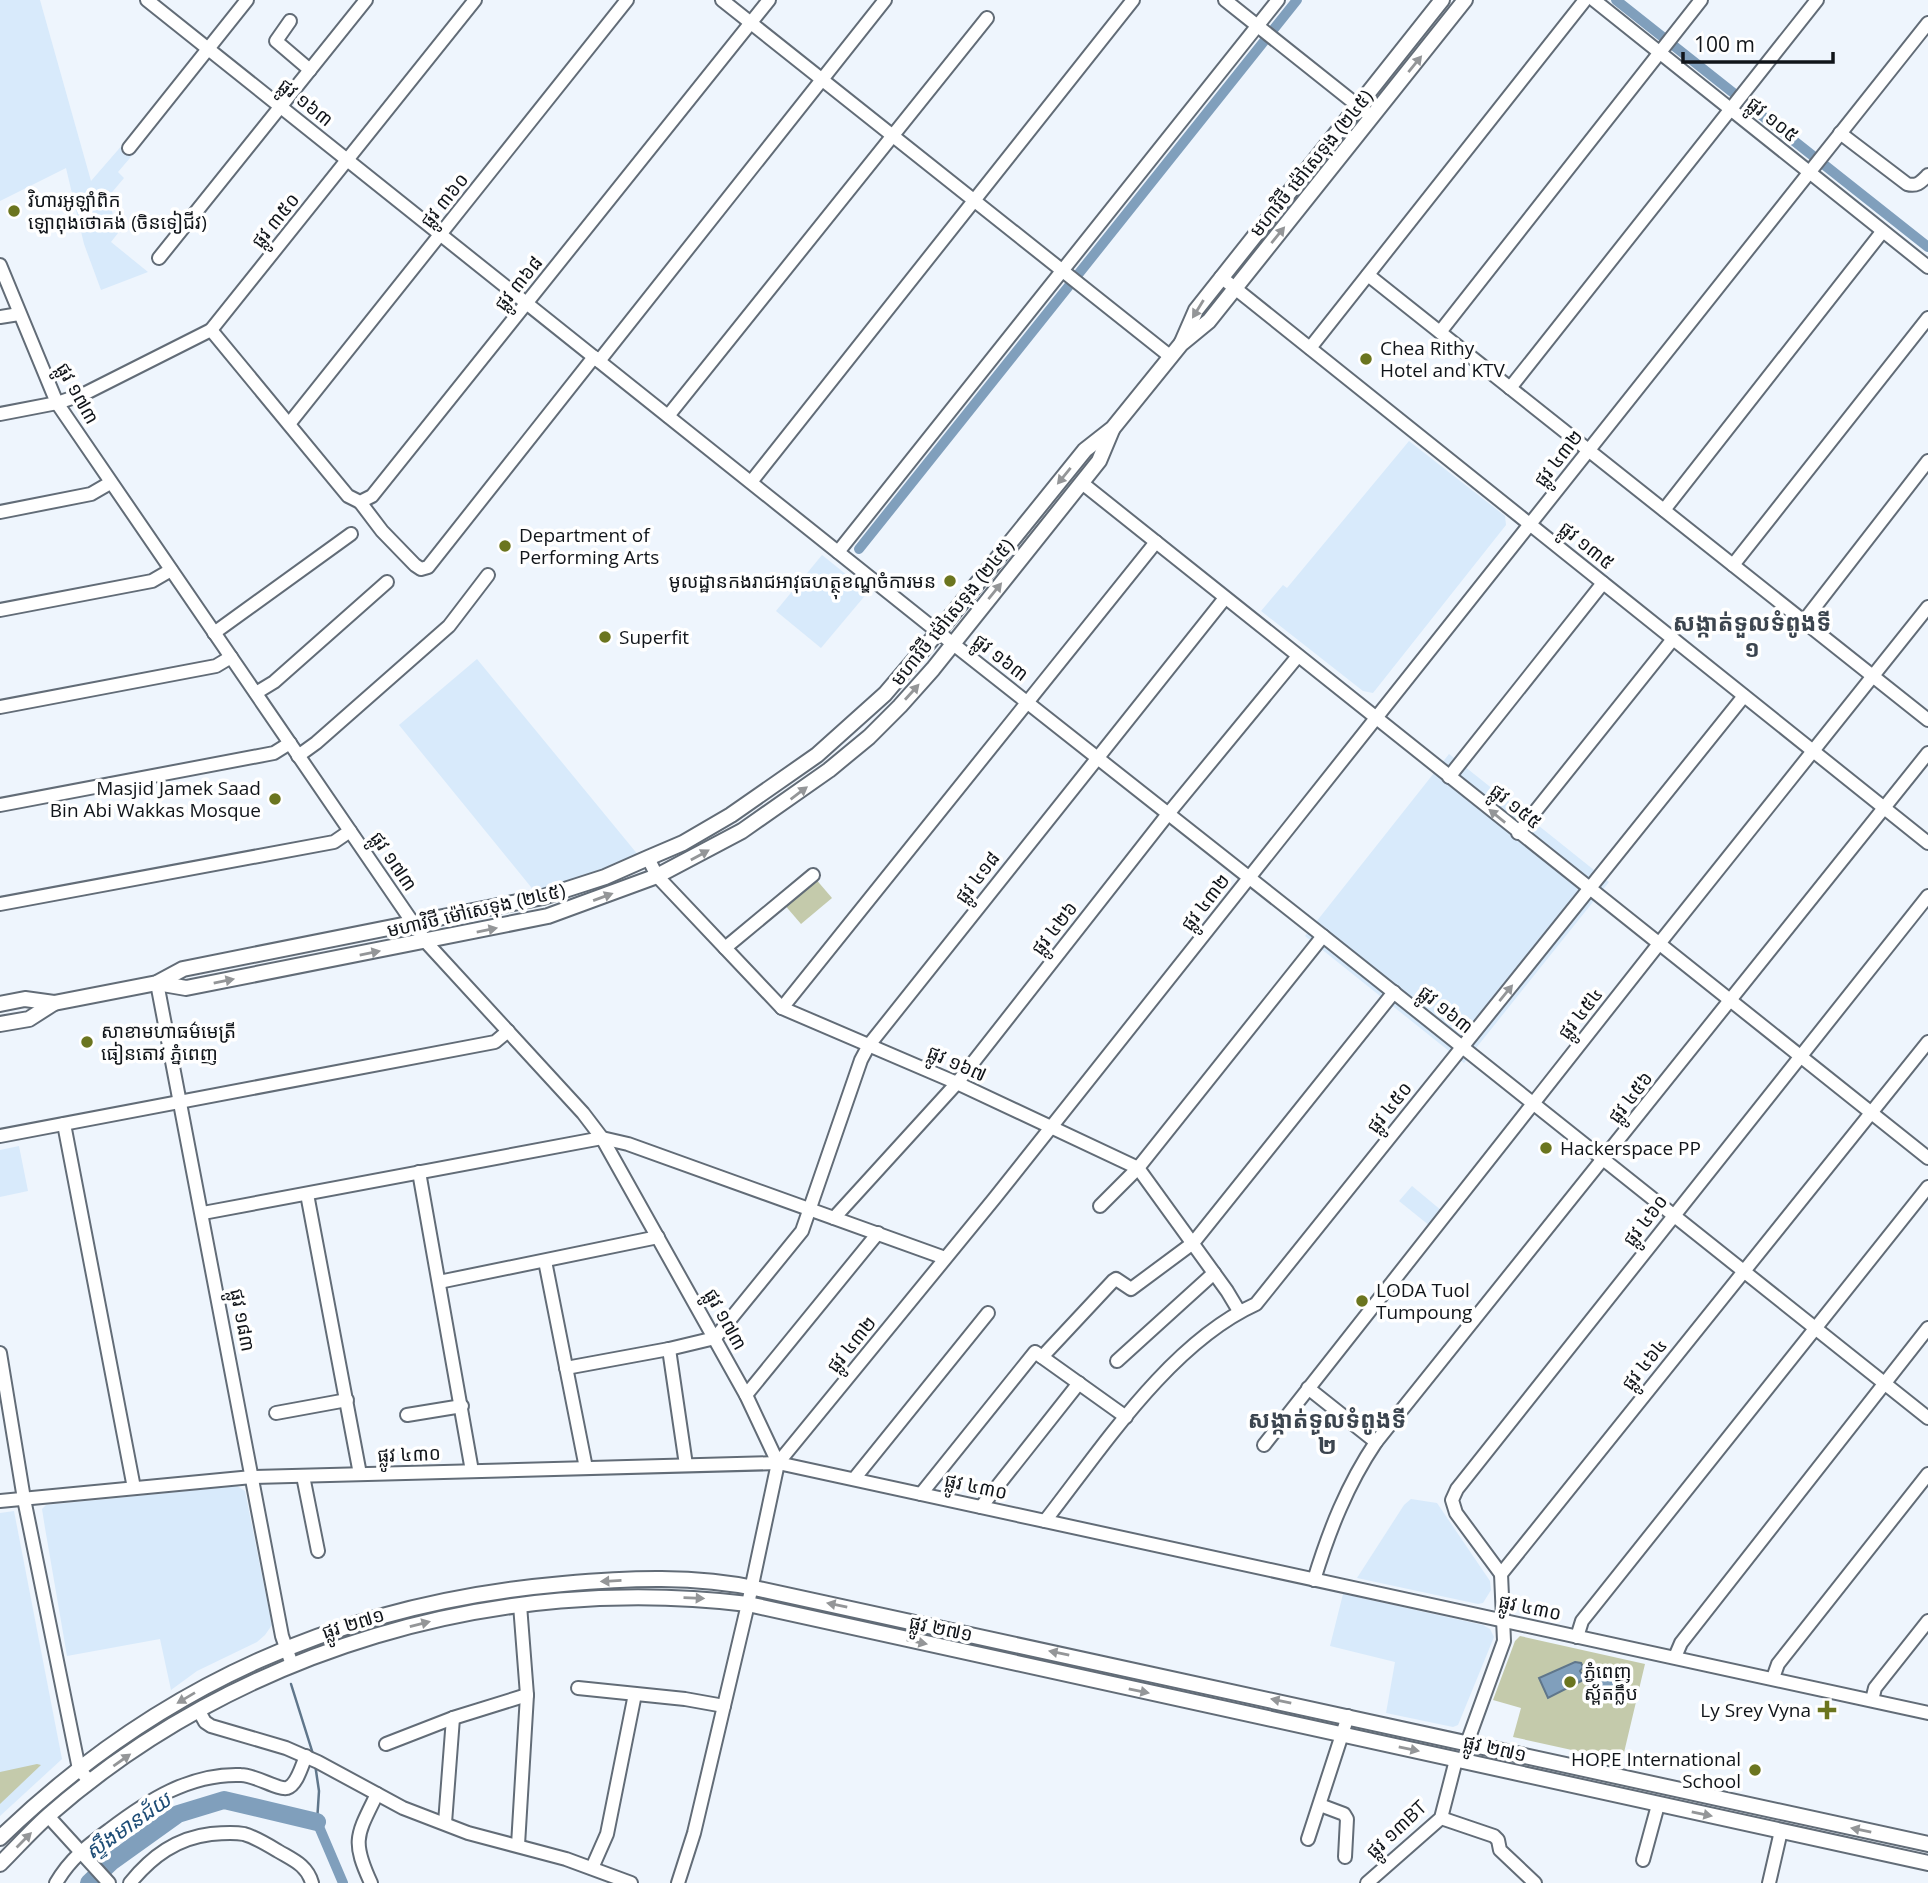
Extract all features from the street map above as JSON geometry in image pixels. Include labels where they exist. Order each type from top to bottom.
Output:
[{"type":"main road","name":"មហាវិថី ម៉ៅសេទុង (២៤៥)","points":[[1181,344],[1196,310],[1221,277],[1442,0]]},
{"type":"main road","name":"មហាវិថី ម៉ៅសេទុង (២៤៥)","points":[[0,1004],[25,999],[54,1003],[157,983],[183,969],[543,898],[605,877],[682,843],[758,799],[817,755],[885,694],[1085,450],[1113,428],[1181,344],[1209,321],[1465,0]]},
{"type":"main road","name":"មហាវិថី ម៉ៅសេទុង (២៤៥)","points":[[157,983],[186,988],[548,916],[657,876],[693,859],[768,815],[829,770],[869,737],[900,706],[1099,461],[1113,428]]},
{"type":"main road","points":[[855,722],[869,737]]},
{"type":"main road","points":[[311,944],[315,963]]},
{"type":"main road","name":"មហាវិថី ម៉ៅសេទុង (២៤៥)","points":[[0,1024],[29,1019],[54,1003]]},
{"type":"main road","name":"ផ្លូវ ២៧១","points":[[0,1838],[36,1803],[117,1740],[214,1681],[286,1647],[366,1619],[424,1604],[519,1587],[648,1579],[703,1581],[752,1587],[1928,1844]]},
{"type":"main road","name":"ផ្លូវ ២៧១","points":[[0,1864],[48,1816],[159,1734],[293,1664],[341,1646],[417,1624],[520,1605],[646,1597],[704,1598],[748,1604],[1928,1863]]},
{"type":"street","name":"ផ្លូវ ១៦៣","points":[[147,0],[1928,1418]]},
{"type":"street","points":[[129,148],[247,0]]},
{"type":"street","points":[[159,258],[366,0]]},
{"type":"street","name":"ផ្លូវ ៣៥០","points":[[0,414],[57,403],[84,394],[211,330],[475,0]]},
{"type":"street","name":"ផ្លូវ ៣៦០","points":[[289,424],[628,0]]},
{"type":"street","points":[[722,0],[1171,356]]},
{"type":"street","name":"ផ្លូវ ៣៦៨","points":[[360,502],[372,496],[769,0]]},
{"type":"street","points":[[211,330],[348,496],[360,502],[382,531],[415,565],[421,569],[428,567],[885,0]]},
{"type":"street","points":[[751,482],[1133,0]]},
{"type":"street","points":[[1225,0],[1372,117]]},
{"type":"street","points":[[838,552],[1071,278],[1265,32],[1278,0]]},
{"type":"street","points":[[1310,348],[1585,0]]},
{"type":"street","name":"ផ្លូវ ១០៥","points":[[1594,0],[1733,106],[1882,232],[1928,267]]},
{"type":"street","points":[[1440,332],[1701,0]]},
{"type":"street","points":[[1510,388],[1817,0]]},
{"type":"street","points":[[668,416],[987,18]]},
{"type":"street","points":[[290,21],[276,41],[310,70]]},
{"type":"street","name":"ផ្លូវ ៤៣២","points":[[678,1883],[694,1833],[778,1463],[1050,1128],[1928,23]]},
{"type":"street","points":[[1840,133],[1907,184],[1913,186],[1920,183],[1928,175]]},
{"type":"street","points":[[1664,510],[1882,232]]},
{"type":"street","name":"ផ្លូវ ១៧៣","points":[[0,265],[57,403],[426,942],[583,1113],[602,1138],[746,1395],[778,1463]]},
{"type":"street","points":[[1368,275],[1928,720]]},
{"type":"street","name":"ផ្លូវ ១៣៥","points":[[1221,277],[1928,842]]},
{"type":"street","points":[[0,317],[19,314]]},
{"type":"street","points":[[1733,565],[1928,318]]},
{"type":"street","points":[[1804,621],[1928,461]]},
{"type":"street","name":"ផ្លូវ ១៥៥","points":[[1082,482],[1589,890],[1928,1158]]},
{"type":"street","points":[[0,512],[91,494],[110,483]]},
{"type":"street","points":[[214,633],[351,534]]},
{"type":"street","points":[[782,1008],[1156,542]]},
{"type":"street","points":[[0,610],[152,581],[171,570]]},
{"type":"street","points":[[298,755],[316,743],[449,626],[488,575]]},
{"type":"street","points":[[256,693],[274,682],[387,582]]},
{"type":"street","points":[[1449,777],[1603,583]]},
{"type":"street","name":"ផ្លូវ ៤១៨","points":[[715,1338],[802,1231],[861,1060],[869,1045],[1225,598]]},
{"type":"street","name":"ផ្លូវ ៤៥៤","points":[[1264,1445],[1658,944],[1928,607]]},
{"type":"street","points":[[1518,833],[1673,639]]},
{"type":"street","name":"ផ្លូវ ៤២៦","points":[[834,1218],[957,1083],[1168,814],[1298,656]]},
{"type":"street","points":[[0,707],[216,666],[231,657]]},
{"type":"street","name":"ផ្លូវ ៤៥០","points":[[1045,1521],[1126,1417],[1174,1364],[1201,1339],[1240,1311],[1256,1304],[1744,696]]},
{"type":"street","points":[[0,806],[274,753],[290,743]]},
{"type":"street","name":"ផ្លូវ ៤៥៦","points":[[1314,1580],[1346,1494],[1376,1442],[1928,753]]},
{"type":"street","points":[[0,904],[334,842],[350,831]]},
{"type":"street","name":"ផ្លូវ ១៦៧","points":[[648,858],[657,876],[782,1008],[957,1083],[1138,1168],[1240,1311]]},
{"type":"street","points":[[725,948],[813,875]]},
{"type":"street","name":"ផ្លូវ ៤៦០","points":[[1501,1574],[1456,1513],[1451,1500],[1457,1489],[1928,896]]},
{"type":"street","points":[[1100,1206],[1138,1168],[1323,936]]},
{"type":"street","name":"ផ្លូវ ១៨៣","points":[[157,983],[282,1636],[293,1664]]},
{"type":"street","points":[[922,1494],[1038,1355],[1113,1281],[1116,1279],[1131,1289],[1193,1243],[1394,992]]},
{"type":"street","points":[[0,1136],[495,1042],[508,1031]]},
{"type":"street","name":"ផ្លូវ ៤៦៤","points":[[1501,1574],[1928,1042]]},
{"type":"street","points":[[64,1124],[134,1488]]},
{"type":"street","points":[[203,1213],[602,1138],[628,1144],[945,1258]]},
{"type":"street","points":[[419,1172],[472,1471]]},
{"type":"street","points":[[1577,1637],[1582,1621],[1928,1187]]},
{"type":"street","points":[[307,1194],[360,1474]]},
{"type":"street","points":[[746,1395],[878,1233]]},
{"type":"street","points":[[439,1282],[658,1237]]},
{"type":"street","points":[[545,1261],[586,1468]]},
{"type":"street","points":[[1117,1361],[1214,1273]]},
{"type":"street","points":[[855,1479],[988,1313]]},
{"type":"street","points":[[1675,1657],[1681,1643],[1928,1328]]},
{"type":"street","points":[[566,1368],[715,1338]]},
{"type":"street","points":[[669,1349],[686,1465]]},
{"type":"street","points":[[0,1353],[24,1499],[79,1769],[90,1783]]},
{"type":"street","points":[[1038,1355],[1126,1417]]},
{"type":"street","points":[[981,1507],[1079,1383]]},
{"type":"street","points":[[1308,1388],[1376,1442]]},
{"type":"street","points":[[276,1413],[347,1400]]},
{"type":"street","points":[[407,1415],[462,1406]]},
{"type":"street","name":"ផ្លូវ ៤៣០","points":[[0,1501],[252,1477],[778,1463],[1928,1713]]},
{"type":"street","points":[[1773,1678],[1778,1664],[1928,1474]]},
{"type":"street","points":[[303,1476],[318,1551]]},
{"type":"street","points":[[1467,1743],[1504,1641],[1501,1574]]},
{"type":"street","points":[[518,1845],[527,1695],[520,1605]]},
{"type":"street","points":[[1872,1700],[1875,1688],[1928,1621]]},
{"type":"street","points":[[578,1688],[685,1699],[724,1706]]},
{"type":"street","points":[[593,1868],[607,1834],[635,1694]]},
{"type":"street","points":[[386,1744],[453,1718],[527,1695]]},
{"type":"street","points":[[199,1711],[205,1722],[211,1726],[286,1748],[404,1808],[468,1833],[593,1868],[631,1883]]},
{"type":"street","points":[[1308,1839],[1348,1716]]},
{"type":"street","points":[[445,1823],[453,1718]]},
{"type":"street","points":[[56,1883],[82,1854],[137,1808],[187,1784],[221,1776],[243,1774],[286,1788],[293,1784],[311,1759]]},
{"type":"street","name":"ផ្លូវ ១៣BT","points":[[1367,1883],[1441,1818],[1456,1759]]},
{"type":"street","points":[[371,1883],[360,1858],[357,1840],[377,1794]]},
{"type":"street","points":[[1320,1805],[1344,1814],[1348,1819],[1345,1857]]},
{"type":"street","points":[[1643,1860],[1658,1805]]},
{"type":"street","points":[[48,1816],[110,1883]]},
{"type":"street","points":[[1441,1818],[1494,1836],[1498,1840],[1500,1850],[1531,1881]]},
{"type":"street","points":[[1769,1883],[1781,1831]]},
{"type":"street","points":[[130,1883],[173,1844],[192,1836],[221,1833],[244,1834],[268,1846],[302,1865],[310,1875],[312,1883]]},
{"type":"shaded area","points":[[0,0],[40,0],[91,181],[124,143],[135,152],[118,172],[124,178],[108,197],[118,233],[111,242],[148,272],[101,290],[84,244],[66,168],[0,201]]},
{"type":"shaded area","points":[[1409,441],[1505,516],[1506,525],[1373,693],[1363,691],[1261,611],[1283,585],[1287,588]]},
{"type":"shaded area","points":[[822,555],[868,592],[821,648],[776,611]]},
{"type":"shaded area","points":[[477,659],[639,856],[535,892],[399,725]]},
{"type":"shaded area","points":[[1449,754],[1609,882],[1464,1063],[1305,936]]},
{"type":"shaded area","points":[[19,1146],[28,1191],[0,1197],[0,1150]]},
{"type":"shaded area","points":[[1412,1186],[1442,1211],[1430,1226],[1399,1201]]},
{"type":"shaded area","points":[[237,1486],[245,1491],[272,1625],[265,1635],[257,1642],[197,1671],[171,1690],[160,1639],[67,1656],[42,1509],[46,1505]]},
{"type":"shaded area","points":[[1411,1499],[1437,1503],[1490,1581],[1491,1590],[1483,1603],[1357,1578],[1404,1505]]},
{"type":"shaded area","points":[[14,1511],[62,1759],[0,1816],[0,1513]]},
{"type":"shaded area","points":[[1343,1594],[1483,1625],[1490,1629],[1494,1637],[1458,1725],[1453,1727],[1386,1713],[1395,1662],[1330,1646]]},
{"type":"green space","points":[[814,877],[832,898],[801,924],[783,903]]},
{"type":"green space","name":"ភ្នំពេញ ស្ព័តក្លឹប","points":[[1520,1636],[1645,1664],[1622,1761],[1513,1737],[1521,1708],[1493,1700],[1515,1641]]},
{"type":"green space","points":[[41,1765],[0,1804],[0,1772]]},
{"type":"water","points":[[1575,1662],[1581,1663],[1583,1667],[1580,1671],[1585,1679],[1548,1698],[1539,1678]]},
{"type":"water","points":[[1593,1671],[1629,1683],[1623,1701],[1587,1689]]},
{"type":"waterway","points":[[859,549],[1297,0]]},
{"type":"waterway","points":[[1616,0],[1928,247]]},
{"type":"waterway","points":[[291,1684],[313,1754]]},
{"type":"waterway","points":[[315,1764],[319,1791],[317,1822]]},
{"type":"waterway","name":"ស្ទឹងមានជ័យ","points":[[89,1883],[111,1862],[178,1814],[224,1800],[317,1822]]},
{"type":"waterway","points":[[317,1822],[343,1883]]},
{"type":"place","name":"វិហារអូឡាំពិក ឡោពុងថោគង់ (ចិនទៀជីវ)","points":[[14,211]]},
{"type":"place","name":"Chea Rithy Hotel and KTV","points":[[1366,359]]},
{"type":"place","name":"Department of Performing Arts","points":[[505,546]]},
{"type":"place","name":"មូលដ្ឋានកងរាជអាវុធហត្ថុខណ្ឌចំការមន","points":[[950,581]]},
{"type":"place","name":"Superfit","points":[[605,637]]},
{"type":"place","name":"Masjid Jamek Saad Bin Abi Wakkas Mosque","points":[[275,799]]},
{"type":"place","name":"សាខាមហាធម៌មេត្រី ធៀនតោវ ភ្នំពេញ","points":[[87,1042]]},
{"type":"place","name":"Hackerspace PP","points":[[1546,1148]]},
{"type":"place","name":"LODA Tuol Tumpoung","points":[[1362,1301]]},
{"type":"place","name":"ភ្នំពេញ ស្ព័តក្លឹប","points":[[1570,1682]]},
{"type":"place","name":"Ly Srey Vyna","points":[[1827,1710]]},
{"type":"place","name":"HOPE International School","points":[[1755,1770]]},
{"type":"district","name":"សង្កាត់ទួលទំពូងទី ១","points":[[1752,636]]},
{"type":"district","name":"សង្កាត់ទួលទំពូងទី ២","points":[[1327,1433]]}]
